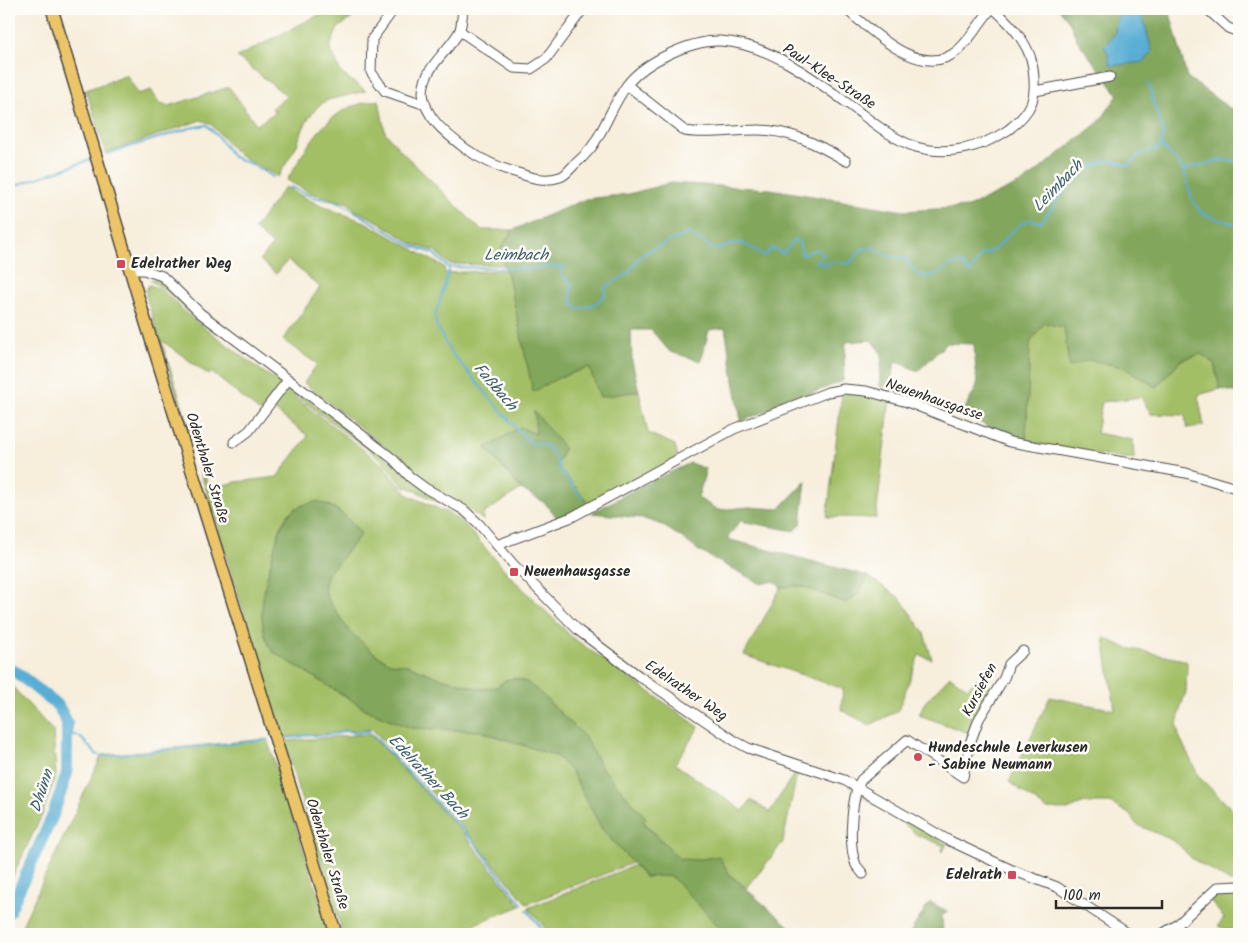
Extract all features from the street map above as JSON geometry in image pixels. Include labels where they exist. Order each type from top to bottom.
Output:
[{"type":"main road","name":"Odenthaler Straße","points":[[52,9],[336,934]]},
{"type":"street","points":[[426,105],[423,93],[427,75],[460,30],[464,9]]},
{"type":"street","points":[[460,30],[514,68],[531,70],[546,59],[582,9]]},
{"type":"street","points":[[846,9],[902,52],[915,58],[934,60],[946,57],[957,51],[993,9],[1016,31],[1030,57],[1035,91],[1110,77]]},
{"type":"street","points":[[1207,9],[1228,28],[1239,32]]},
{"type":"street","points":[[391,13],[372,40],[371,72],[385,91],[426,105]]},
{"type":"street","name":"Paul-Klee-Straße","points":[[426,105],[434,120],[446,134],[475,155],[503,169],[539,180],[562,177],[591,148],[626,86],[648,65],[673,52],[717,41],[751,46],[786,63],[829,90],[900,140],[931,150],[963,149],[994,138],[1020,121],[1030,106],[1035,91]]},
{"type":"street","points":[[626,86],[686,131],[696,133],[755,130],[784,132],[846,160]]},
{"type":"street","name":"Edelrather Weg","points":[[131,270],[144,270],[162,276],[200,313],[393,459],[410,477],[425,488],[464,510],[479,524],[513,564],[579,631],[639,676],[728,736],[748,748],[832,776],[857,787],[948,840],[1012,870],[1057,887],[1129,934]]},
{"type":"street","points":[[234,442],[249,431],[288,380]]},
{"type":"street","name":"Neuenhausgasse","points":[[497,545],[572,517],[734,429],[828,392],[844,389],[866,391],[907,402],[1010,442],[1186,473],[1239,489]]},
{"type":"street","name":"Kursiefen","points":[[857,787],[862,780],[907,740],[963,777],[970,743],[979,719],[1004,678],[1009,664],[1023,651]]},
{"type":"street","points":[[857,787],[850,827],[856,864],[863,874]]},
{"type":"street","points":[[1162,934],[1177,925],[1218,887],[1239,886]]},
{"type":"green space","points":[[330,9],[346,9],[352,18],[338,28],[330,47],[341,73],[366,91],[328,100],[318,106],[308,119],[297,145],[278,177],[237,154],[211,124],[201,120],[106,153],[86,90],[127,75],[138,94],[151,90],[160,104],[169,106],[229,87],[257,125],[275,112],[272,108],[287,96],[237,57]]},
{"type":"green space","points":[[1059,9],[1169,9],[1187,77],[1229,108],[1239,110],[1239,393],[1220,389],[1214,363],[1201,354],[1181,360],[1156,387],[1123,367],[1090,360],[1069,367],[1064,327],[1044,323],[1030,343],[1026,441],[999,434],[963,412],[977,386],[974,344],[947,343],[918,371],[895,361],[891,389],[879,386],[882,354],[871,340],[846,342],[843,381],[741,421],[725,328],[709,330],[701,361],[670,352],[651,330],[631,330],[632,361],[639,391],[600,397],[589,367],[558,378],[533,392],[509,279],[499,251],[513,230],[586,199],[629,194],[670,183],[770,189],[904,211],[968,207],[1025,181],[1100,121],[1118,95],[1077,40],[1069,21]]},
{"type":"green space","points":[[379,100],[385,132],[400,150],[481,230],[513,230],[499,251],[504,265],[449,264],[435,251],[413,244],[379,222],[355,210],[348,203],[310,193],[287,180],[310,143],[332,118],[350,107]]},
{"type":"green space","points":[[285,187],[319,205],[365,222],[444,267],[445,273],[506,270],[533,391],[558,378],[590,367],[600,397],[639,391],[648,433],[675,445],[678,458],[589,503],[556,465],[535,412],[536,434],[486,448],[521,489],[483,514],[483,520],[457,501],[426,483],[390,451],[304,383],[317,364],[283,340],[320,287],[288,260],[276,274],[260,260],[273,245],[254,229]]},
{"type":"green space","points":[[150,280],[161,280],[213,327],[211,329],[165,290]]},
{"type":"green space","points":[[149,285],[159,288],[193,319],[266,374],[282,383],[260,412],[211,372],[209,375],[161,340],[209,489],[236,482],[277,477],[308,436],[270,407],[287,387],[297,399],[382,464],[408,495],[448,513],[462,522],[511,577],[573,638],[699,727],[675,764],[743,811],[751,800],[770,812],[793,775],[794,768],[798,769],[783,842],[747,888],[730,875],[719,856],[696,860],[680,859],[643,821],[645,817],[602,768],[581,733],[537,690],[526,682],[514,678],[501,683],[497,687],[481,689],[437,677],[408,665],[390,663],[374,653],[349,631],[328,599],[324,588],[328,574],[361,534],[345,515],[338,510],[331,506],[316,503],[303,505],[290,513],[277,537],[262,607],[264,630],[272,651],[369,711],[411,728],[480,731],[556,756],[571,771],[602,829],[632,863],[527,904],[449,811],[372,729],[286,737],[288,741],[367,734],[374,738],[464,834],[521,906],[449,934],[343,934],[146,296],[146,290]]},
{"type":"green space","points":[[1044,323],[1064,327],[1069,366],[1090,360],[1123,367],[1156,387],[1181,360],[1201,354],[1214,363],[1220,389],[1198,395],[1204,426],[1187,428],[1185,415],[1151,414],[1141,397],[1102,402],[1096,433],[1133,440],[1134,459],[1089,454],[1026,441],[1030,343]]},
{"type":"green space","points":[[288,384],[456,510],[477,529],[448,507],[408,487],[406,489],[381,459],[299,398]]},
{"type":"green space","points":[[854,392],[890,399],[876,518],[827,517],[842,394]]},
{"type":"green space","points":[[534,411],[564,448],[557,465],[589,503],[572,514],[558,519],[545,503],[521,489],[486,448],[520,427],[536,434]]},
{"type":"green space","points":[[690,463],[706,469],[698,498],[718,510],[749,507],[779,509],[806,481],[801,524],[794,531],[740,521],[727,539],[868,576],[859,594],[845,603],[802,586],[781,587],[773,581],[761,584],[699,551],[660,524],[641,518],[592,513],[639,487]]},
{"type":"green space","points":[[318,501],[342,514],[361,534],[328,574],[324,588],[328,599],[349,631],[374,653],[390,663],[408,665],[437,677],[481,689],[497,687],[506,680],[514,678],[526,682],[537,690],[585,737],[602,768],[646,818],[643,822],[680,859],[696,860],[719,856],[730,875],[798,934],[726,934],[671,876],[645,877],[602,829],[571,771],[556,756],[480,731],[411,728],[369,711],[272,651],[263,628],[262,604],[277,540],[288,516],[294,510]]},
{"type":"green space","points":[[868,576],[900,598],[924,633],[932,659],[919,655],[898,711],[870,725],[841,710],[843,689],[744,655],[781,587],[802,586],[845,603],[859,594]]},
{"type":"green space","points":[[1104,638],[1127,648],[1187,662],[1186,692],[1177,725],[1179,736],[1199,777],[1239,816],[1237,881],[1230,882],[1191,858],[1179,845],[1170,839],[1137,825],[1129,814],[1110,803],[1084,803],[1068,810],[1046,809],[1009,782],[1050,697],[1115,710]]},
{"type":"green space","points":[[950,676],[967,688],[977,679],[994,689],[971,734],[919,715],[925,702]]},
{"type":"green space","points":[[9,683],[53,731],[56,775],[42,815],[9,884]]},
{"type":"green space","points":[[267,739],[331,934],[18,934],[102,755]]},
{"type":"green space","points":[[861,794],[947,844],[942,852],[944,847],[942,845],[917,835],[897,818],[863,797],[859,802],[857,801]]},
{"type":"green space","points":[[635,865],[645,877],[671,875],[726,934],[550,934],[528,908]]},
{"type":"green space","points":[[1233,890],[1239,891],[1239,934],[1218,926],[1224,918],[1209,899],[1217,894]]},
{"type":"green space","points":[[930,902],[948,912],[942,915],[943,933],[946,934],[909,934]]},
{"type":"water","points":[[1120,9],[1141,9],[1152,52],[1143,62],[1111,66],[1108,53],[1104,47],[1114,35]]},
{"type":"waterway","points":[[1148,83],[1164,134],[1160,144],[1162,146]]},
{"type":"waterway","name":"Leimbach","points":[[107,154],[190,128],[207,125],[233,157],[251,164],[273,177]]},
{"type":"waterway","name":"Leimbach","points":[[290,187],[313,197],[339,202],[412,246],[433,253],[448,267],[533,269],[563,266],[562,275],[572,284],[571,298],[573,304],[578,309],[595,304],[605,295],[604,288],[628,273],[642,255],[653,248],[689,233],[715,250],[741,243],[764,256],[772,248],[783,254],[795,239],[799,242],[802,255],[817,249],[824,255],[815,262],[827,265],[836,261],[849,264],[862,249],[875,248],[888,256],[905,258],[917,274],[927,277],[939,273],[950,266],[962,263],[970,273],[982,254],[996,248],[1014,229],[1028,220],[1041,222],[1071,184],[1089,168],[1099,163],[1110,161],[1129,166],[1139,154],[1162,147],[1175,159],[1183,170],[1192,199],[1200,211],[1218,220],[1238,225],[1239,223]]},
{"type":"waterway","name":"Leimbach","points":[[9,188],[92,159]]},
{"type":"waterway","points":[[1184,172],[1188,168],[1221,160],[1237,161],[1239,159]]},
{"type":"waterway","name":"Faßbach","points":[[449,267],[435,316],[436,324],[449,350],[523,436],[533,444],[546,445],[556,458],[560,470],[583,498]]},
{"type":"waterway","name":"Dhünn","points":[[9,669],[16,672],[58,706],[67,722],[67,773],[53,815],[9,912]]},
{"type":"waterway","name":"Edelrather Bach","points":[[288,738],[301,737],[308,734],[316,736],[337,734],[345,730],[355,733],[369,731],[474,842],[522,904]]},
{"type":"waterway","name":"Edelrather Bach","points":[[67,732],[80,737],[96,754],[102,756],[268,740]]},
{"type":"waterway","name":"Edelrather Bach","points":[[527,910],[546,934]]},
{"type":"place","name":"Edelrather Weg","points":[[121,264]]},
{"type":"place","name":"Neuenhausgasse","points":[[514,572]]},
{"type":"place","name":"Hundeschule Leverkusen - Sabine Neumann","points":[[918,757]]},
{"type":"place","name":"Edelrath","points":[[1012,875]]}]
